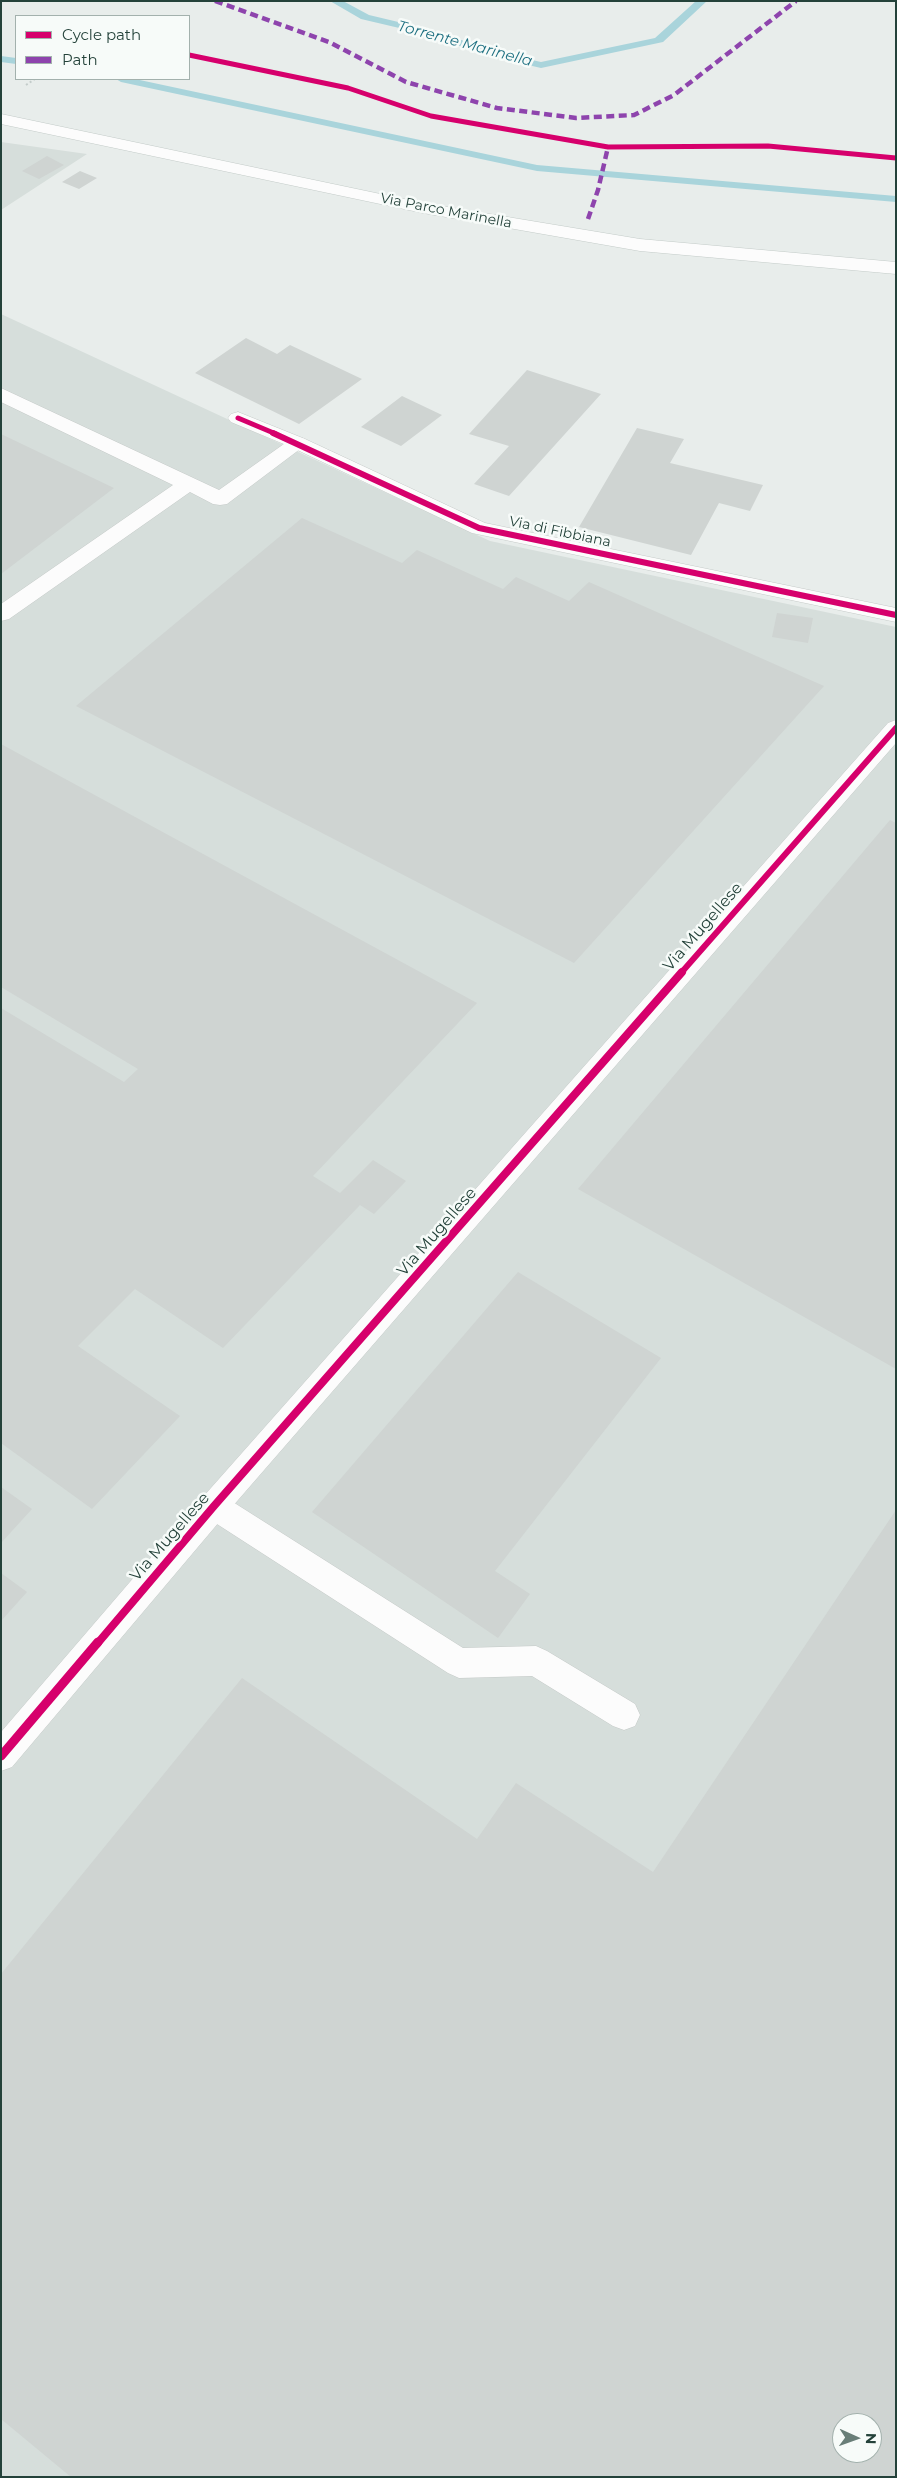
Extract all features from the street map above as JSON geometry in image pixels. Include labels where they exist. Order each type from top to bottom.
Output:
[{"type":"street","name":"Via Parco Marinella","points":[[1,119],[423,208],[531,228],[640,245],[896,268]]},
{"type":"street","points":[[1,394],[220,499],[298,443]]},
{"type":"street","name":"Via di Fibbiana","points":[[238,418],[298,443],[479,528],[896,615]]},
{"type":"street","points":[[1,614],[188,484]]},
{"type":"street","name":"Via Mugellese","points":[[1,1756],[214,1506],[896,728]]},
{"type":"street","points":[[214,1506],[459,1663],[536,1661],[624,1715]]},
{"type":"shaded area","points":[[1,142],[87,154],[1,210]]},
{"type":"shaded area","points":[[1,314],[490,541],[896,627],[896,2477],[1,2477]]},
{"type":"building","points":[[47,156],[64,165],[39,179],[22,171]]},
{"type":"building","points":[[80,171],[97,178],[79,189],[62,182]]},
{"type":"building","points":[[246,338],[277,354],[290,345],[362,379],[299,424],[195,373]]},
{"type":"building","points":[[527,370],[601,394],[509,496],[474,484],[509,446],[469,434]]},
{"type":"building","points":[[402,396],[442,415],[401,446],[361,427]]},
{"type":"building","points":[[637,428],[684,439],[670,463],[763,485],[750,511],[719,503],[691,555],[579,527]]},
{"type":"building","points":[[1,434],[114,488],[1,574]]},
{"type":"building","points":[[302,518],[402,563],[417,550],[503,589],[516,577],[569,601],[589,582],[824,686],[574,963],[76,706]]},
{"type":"building","points":[[777,613],[813,618],[808,643],[772,637]]},
{"type":"building","points":[[1,744],[477,1003],[313,1176],[340,1193],[373,1160],[406,1181],[374,1214],[360,1205],[223,1348],[135,1289],[78,1346],[180,1416],[92,1509],[1,1443],[1,1008],[124,1082],[138,1069],[1,987]]},
{"type":"building","points":[[890,820],[896,823],[896,1369],[578,1189]]},
{"type":"building","points":[[518,1272],[661,1358],[495,1571],[530,1594],[498,1638],[312,1512]]},
{"type":"building","points":[[1,1487],[32,1509],[1,1543]]},
{"type":"building","points":[[896,1510],[896,2477],[71,2477],[1,2419],[1,1974],[242,1678],[477,1839],[516,1783],[653,1872]]},
{"type":"building","points":[[1,1573],[27,1592],[1,1621]]},
{"type":"waterway","name":"Torrente Marinella","points":[[335,1],[365,17],[432,33],[489,53],[541,65],[659,40],[702,1]]},
{"type":"waterway","points":[[1,59],[15,61]]},
{"type":"waterway","points":[[126,80],[537,168],[896,199]]},
{"type":"marked path","points":[[215,1],[329,42],[406,82],[497,108],[576,118],[634,115],[674,95],[796,1]]},
{"type":"marked path","points":[[588,219],[598,190],[608,147]]},
{"type":"cycle path","points":[[190,55],[348,88],[431,116],[608,147],[768,146],[896,158]]},
{"type":"cycle path","points":[[238,418],[298,443],[479,528],[896,615]]},
{"type":"cycle path","points":[[1,1756],[214,1506],[896,728]]}]
